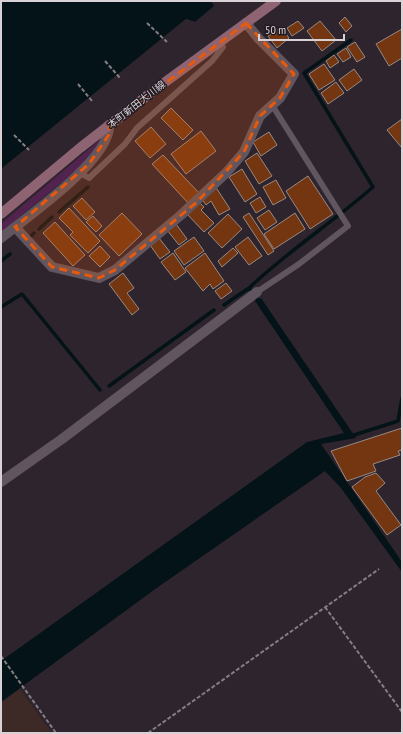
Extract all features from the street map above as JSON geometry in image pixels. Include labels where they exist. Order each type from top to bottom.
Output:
[{"type":"main road","name":"本町新田大川線","points":[[1,214],[109,125],[220,41],[276,1]]},
{"type":"street","points":[[15,227],[52,267],[99,278],[115,270],[181,215],[226,173],[244,152],[260,116],[280,98],[294,74],[259,39],[246,23]]},
{"type":"street","points":[[1,238],[89,164],[110,133],[109,125]]},
{"type":"street","points":[[1,482],[62,439],[257,292]]},
{"type":"lane","points":[[80,173],[89,178],[125,144],[137,128],[212,61],[223,47],[220,41]]},
{"type":"lane","points":[[257,292],[299,264],[348,226],[272,105]]},
{"type":"path","points":[[147,23],[167,42]]},
{"type":"path","points":[[105,61],[120,78]]},
{"type":"path","points":[[78,84],[92,101]]},
{"type":"path","points":[[14,135],[29,150]]},
{"type":"path","points":[[148,733],[379,569]]},
{"type":"path","points":[[325,607],[402,712]]},
{"type":"path","points":[[1,656],[56,733]]},
{"type":"highlighted area","points":[[246,23],[294,74],[280,98],[260,116],[244,152],[197,202],[115,270],[99,278],[52,267],[15,227],[89,164],[110,133],[109,125]]},
{"type":"shaded area","points":[[1,1],[221,1],[195,22],[186,19],[1,169]]},
{"type":"shaded area","points":[[103,137],[79,168],[1,232],[1,224]]},
{"type":"shaded area","points":[[261,298],[356,438],[321,444],[402,562],[402,572],[341,488],[325,471],[158,587],[1,702],[1,661],[307,442],[344,433],[255,301]]},
{"type":"shaded area","points":[[20,689],[52,733],[1,733],[1,703]]},
{"type":"pier","points":[[211,1],[223,1],[196,23],[187,21],[1,171],[1,169],[186,19],[195,22],[214,6]]},
{"type":"building","points":[[345,17],[352,26],[346,32],[339,23]]},
{"type":"building","points":[[298,21],[304,28],[292,36],[287,28]]},
{"type":"building","points":[[320,21],[336,40],[322,51],[307,31]]},
{"type":"building","points":[[281,27],[289,38],[277,48],[268,36]]},
{"type":"building","points":[[402,29],[402,58],[389,66],[376,44]]},
{"type":"building","points":[[355,42],[365,57],[357,62],[347,47]]},
{"type":"building","points":[[346,48],[351,57],[343,62],[337,54]]},
{"type":"building","points":[[334,55],[339,62],[330,68],[326,61]]},
{"type":"building","points":[[324,64],[335,80],[319,90],[309,74]]},
{"type":"building","points":[[354,69],[362,80],[347,91],[339,80]]},
{"type":"building","points":[[336,82],[344,93],[328,104],[321,93]]},
{"type":"building","points":[[171,108],[193,130],[183,140],[161,118]]},
{"type":"building","points":[[402,119],[402,148],[387,130]]},
{"type":"building","points":[[151,127],[166,144],[150,158],[135,141]]},
{"type":"building","points":[[201,131],[216,151],[186,174],[171,154]]},
{"type":"building","points":[[269,132],[277,145],[261,156],[253,142]]},
{"type":"building","points":[[257,153],[272,176],[259,184],[245,161]]},
{"type":"building","points":[[163,155],[200,194],[189,204],[152,164]]},
{"type":"building","points":[[242,169],[257,194],[245,202],[229,177]]},
{"type":"building","points":[[308,176],[333,214],[310,229],[286,191]]},
{"type":"building","points":[[276,180],[286,198],[273,205],[263,187]]},
{"type":"building","points":[[215,186],[230,209],[219,215],[211,201],[206,205],[202,199]]},
{"type":"building","points":[[260,197],[266,207],[256,213],[250,203]]},
{"type":"building","points":[[82,198],[95,212],[86,220],[73,206]]},
{"type":"building","points":[[199,202],[204,207],[201,210],[214,223],[204,232],[187,214]]},
{"type":"building","points":[[69,208],[100,241],[88,253],[70,235],[73,232],[59,218]]},
{"type":"building","points":[[269,210],[277,222],[265,230],[257,218]]},
{"type":"building","points":[[122,213],[142,234],[119,256],[99,235]]},
{"type":"building","points":[[249,213],[274,251],[268,255],[243,217]]},
{"type":"building","points":[[295,213],[305,229],[274,249],[264,234]]},
{"type":"building","points":[[228,214],[242,229],[222,248],[208,233]]},
{"type":"building","points":[[93,216],[102,226],[96,232],[86,222]]},
{"type":"building","points":[[55,222],[85,255],[73,266],[43,233]]},
{"type":"building","points":[[176,224],[187,239],[179,245],[167,230]]},
{"type":"building","points":[[194,237],[204,251],[184,265],[174,251]]},
{"type":"building","points":[[248,237],[262,256],[249,265],[235,247]]},
{"type":"building","points":[[159,238],[170,252],[160,259],[150,245]]},
{"type":"building","points":[[100,246],[110,257],[100,267],[89,256]]},
{"type":"building","points":[[233,248],[238,253],[222,267],[218,261]]},
{"type":"building","points":[[173,253],[186,272],[175,280],[161,262]]},
{"type":"building","points":[[205,253],[224,281],[213,289],[210,284],[203,291],[185,268]]},
{"type":"building","points":[[123,273],[134,288],[127,293],[139,309],[132,315],[109,284]]},
{"type":"building","points":[[226,283],[232,291],[221,299],[215,291]]},
{"type":"building","points":[[402,428],[402,450],[398,451],[400,455],[373,464],[376,471],[347,481],[331,451]]},
{"type":"building","points":[[376,473],[385,483],[376,491],[401,525],[387,535],[352,487],[365,477]]},
{"type":"waterway","points":[[260,303],[249,288],[264,274],[373,187],[304,73],[351,40]]},
{"type":"waterway","points":[[59,212],[88,187]]},
{"type":"waterway","points":[[39,229],[52,217]]},
{"type":"waterway","points":[[31,236],[34,233]]},
{"type":"waterway","points":[[1,261],[10,254]]},
{"type":"waterway","points":[[224,305],[249,288]]},
{"type":"waterway","points":[[1,307],[22,294],[100,390]]},
{"type":"waterway","points":[[109,386],[214,310]]},
{"type":"waterway","points":[[351,436],[398,421],[402,398]]}]
